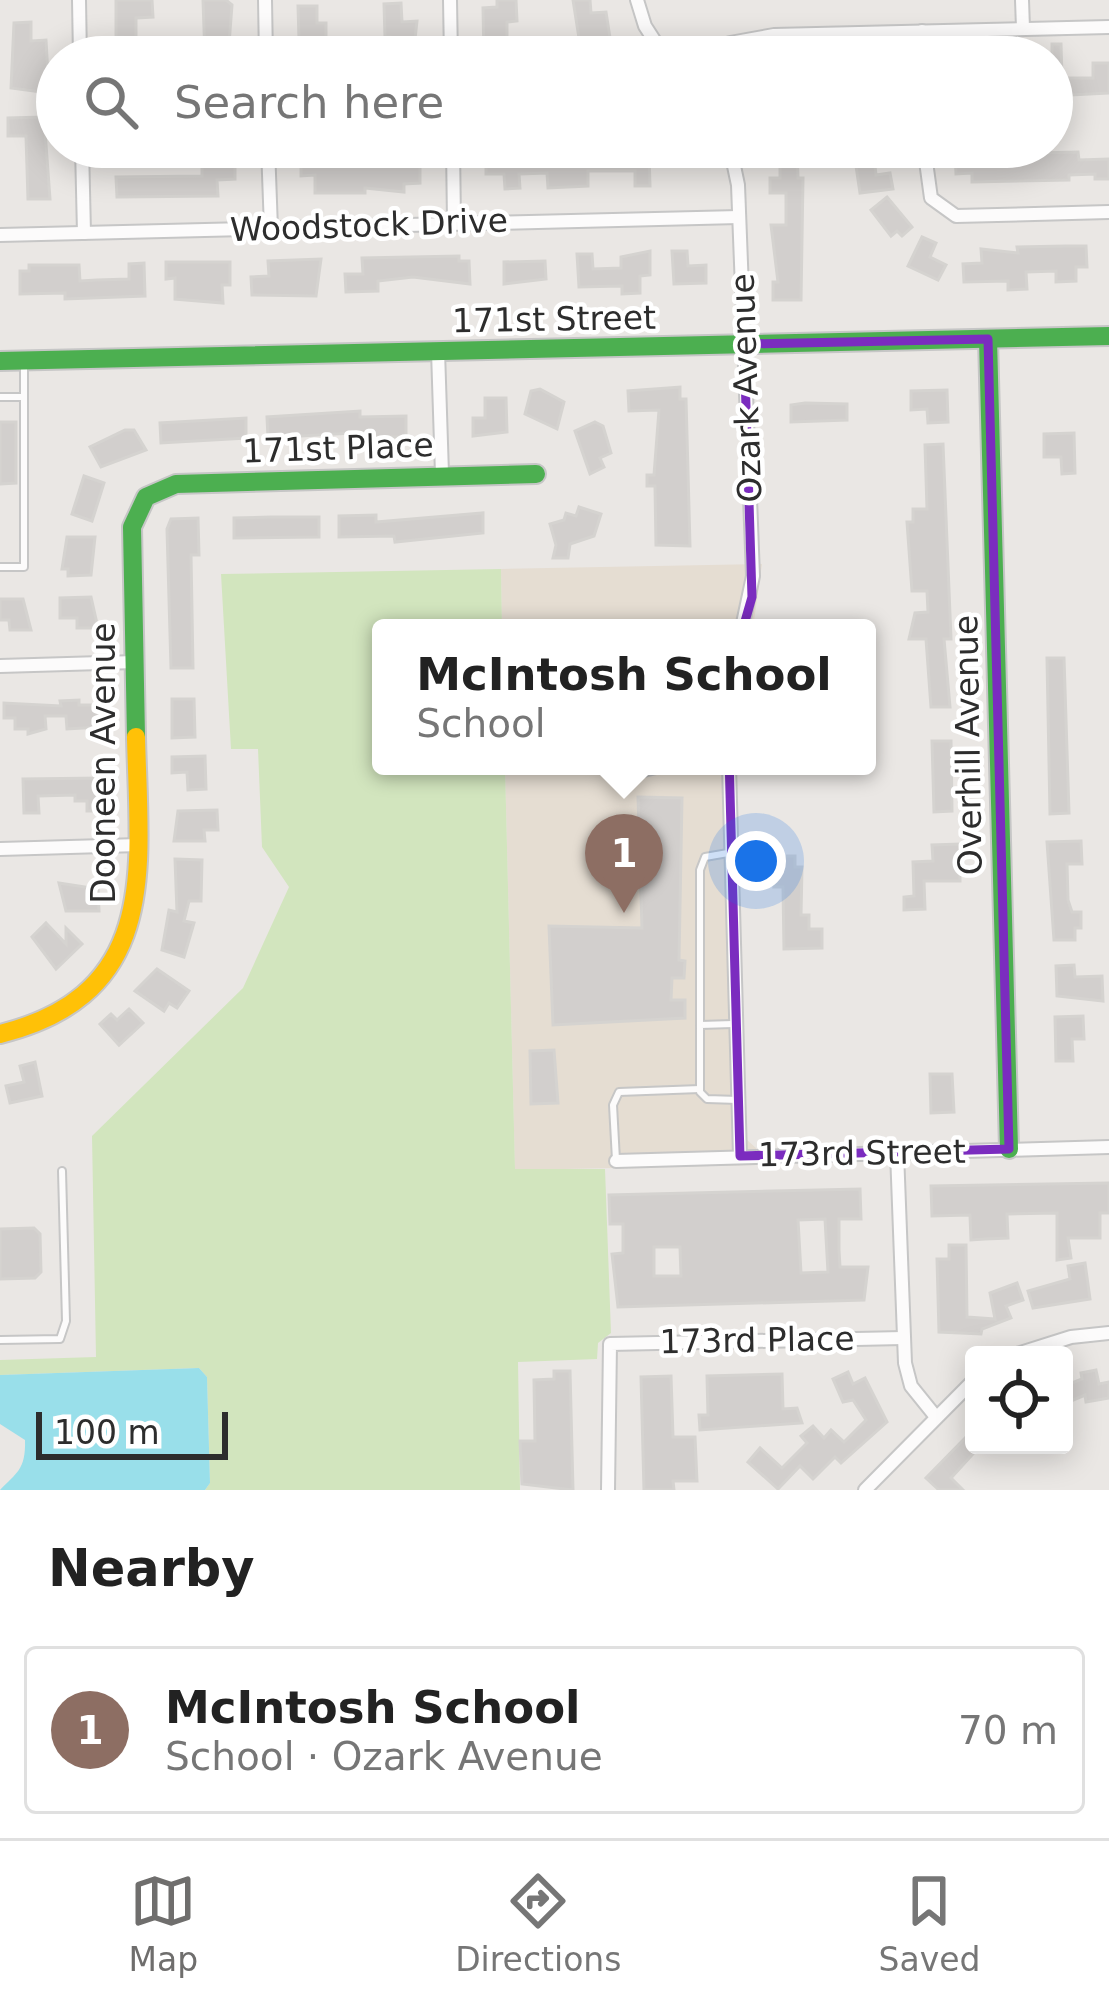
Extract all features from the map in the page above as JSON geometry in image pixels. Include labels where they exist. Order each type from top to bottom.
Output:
[{"type":"street","points":[[79,0],[80,36]]},
{"type":"street","points":[[265,0],[266,36]]},
{"type":"street","points":[[450,0],[451,36]]},
{"type":"street","points":[[638,0],[651,36]]},
{"type":"street","points":[[1022,0],[1023,28]]},
{"type":"street","points":[[760,36],[1109,26]]},
{"type":"street","points":[[922,31],[922,36]]},
{"type":"street","points":[[83,168],[85,232]]},
{"type":"street","points":[[269,168],[271,229]]},
{"type":"street","points":[[453,168],[454,222]]},
{"type":"street","name":"Ozark Avenue","points":[[733,168],[739,217],[753,576],[744,619]]},
{"type":"street","points":[[928,168],[932,198],[956,216],[1109,212]]},
{"type":"street","name":"Woodstock Drive","points":[[0,235],[739,217]]},
{"type":"street","name":"171st Street","points":[[0,361],[1109,336]]},
{"type":"street","name":"Overhill Avenue","points":[[988,339],[1009,1149]]},
{"type":"street","points":[[438,351],[442,474]]},
{"type":"street","name":"171st Place","points":[[146,497],[176,484],[536,474]]},
{"type":"street","name":"Dooneen Avenue","points":[[0,1034],[52,1018],[95,985],[112,962],[134,913],[139,845],[132,527],[146,497]]},
{"type":"street","points":[[0,666],[135,662]]},
{"type":"street","points":[[729,775],[740,1156]]},
{"type":"street","points":[[0,849],[139,845]]},
{"type":"street","name":"173rd Street","points":[[616,1161],[1109,1147]]},
{"type":"street","points":[[897,1152],[903,1338],[911,1387],[936,1417]]},
{"type":"street","points":[[1041,1346],[1071,1336],[1109,1333]]},
{"type":"street","name":"173rd Place","points":[[608,1490],[606,1362],[610,1344],[903,1338]]},
{"type":"street","points":[[865,1490],[965,1389]]},
{"type":"lane","points":[[0,568],[24,567],[24,361]]},
{"type":"lane","points":[[0,397],[24,397]]},
{"type":"lane","points":[[732,853],[705,857],[700,870],[700,1089],[706,1100],[738,1100]]},
{"type":"lane","points":[[700,1025],[736,1024]]},
{"type":"lane","points":[[616,1161],[614,1105],[619,1092],[700,1089]]},
{"type":"lane","points":[[0,1340],[60,1339],[66,1321],[62,1171]]},
{"type":"highlighted area","points":[[988,339],[1009,1149],[740,1156],[727,684],[752,597],[744,344]]},
{"type":"shaded area","points":[[762,564],[754,619],[502,619],[501,569]]},
{"type":"shaded area","points":[[505,775],[736,775],[746,1139],[756,1148],[758,1165],[515,1170]]},
{"type":"green space","points":[[501,569],[502,619],[372,619],[372,775],[505,775],[515,1169],[605,1169],[611,1333],[598,1343],[597,1359],[518,1362],[520,1490],[205,1490],[210,1483],[207,1377],[199,1368],[0,1375],[0,1360],[96,1357],[92,1136],[243,988],[289,887],[262,847],[258,749],[231,749],[221,574]]},
{"type":"water","points":[[199,1368],[207,1377],[210,1483],[205,1490],[0,1490],[22,1465],[25,1440],[0,1424],[0,1375]]},
{"type":"building","points":[[116,0],[152,0],[153,17],[136,18],[136,36],[116,36]]},
{"type":"building","points":[[203,0],[226,0],[232,5],[230,36],[204,36]]},
{"type":"building","points":[[497,0],[516,0],[517,21],[507,22],[507,36],[484,36],[483,8],[497,7]]},
{"type":"building","points":[[573,0],[590,0],[591,13],[606,12],[610,36],[579,36]]},
{"type":"building","points":[[401,3],[402,22],[417,21],[415,36],[385,36],[384,4]]},
{"type":"building","points":[[298,6],[317,6],[317,23],[326,23],[326,36],[299,36]]},
{"type":"building","points":[[31,22],[31,41],[36,41],[36,91],[11,88],[14,23]]},
{"type":"building","points":[[1093,63],[1109,63],[1109,93],[1073,95],[1073,78],[1093,78]]},
{"type":"building","points":[[36,117],[36,168],[48,168],[50,199],[28,199],[26,136],[8,136],[8,118]]},
{"type":"building","points":[[1073,152],[1078,152],[1079,160],[1109,159],[1109,179],[1095,179],[1095,174],[1069,175],[1069,180],[972,182],[972,173],[956,174],[956,168],[1073,168]]},
{"type":"building","points":[[202,168],[235,168],[235,179],[217,180],[218,196],[117,197],[116,177],[202,176]]},
{"type":"building","points":[[301,168],[420,168],[420,183],[404,184],[404,192],[365,188],[365,193],[315,193],[315,175],[301,176]]},
{"type":"building","points":[[486,168],[649,168],[650,186],[635,186],[635,171],[588,171],[588,186],[548,188],[547,173],[519,174],[520,188],[505,189],[504,174],[486,174]]},
{"type":"building","points":[[780,168],[798,168],[798,178],[803,178],[801,300],[773,300],[773,282],[778,282],[771,225],[786,225],[786,193],[770,193],[770,178],[780,178]]},
{"type":"building","points":[[856,168],[875,168],[876,175],[890,173],[893,189],[860,193]]},
{"type":"building","points":[[887,197],[912,227],[902,236],[897,231],[891,236],[871,210]]},
{"type":"building","points":[[922,237],[936,243],[930,257],[946,265],[938,280],[908,266]]},
{"type":"building","points":[[1086,246],[1087,267],[1076,267],[1076,281],[1056,282],[1056,271],[1026,272],[1027,289],[1008,290],[1008,281],[964,282],[963,264],[982,263],[981,249],[1018,253],[1017,247]]},
{"type":"building","points":[[650,251],[650,275],[640,276],[640,293],[622,294],[622,286],[579,287],[577,254],[592,254],[593,269],[621,268],[621,257]]},
{"type":"building","points":[[672,251],[687,251],[688,266],[706,265],[706,283],[674,284]]},
{"type":"building","points":[[459,256],[459,261],[469,261],[470,284],[413,277],[378,281],[378,291],[346,292],[345,274],[363,274],[362,258]]},
{"type":"building","points":[[321,259],[316,296],[252,295],[251,277],[269,276],[268,261]]},
{"type":"building","points":[[545,261],[546,279],[504,284],[504,262]]},
{"type":"building","points":[[166,262],[230,262],[230,285],[222,285],[223,303],[175,299],[175,278],[166,279]]},
{"type":"building","points":[[144,263],[145,296],[65,299],[65,293],[20,294],[20,271],[29,271],[29,265],[79,265],[80,281],[129,279],[129,264]]},
{"type":"building","points":[[680,387],[680,399],[686,399],[690,546],[656,545],[655,486],[647,486],[647,475],[654,475],[659,410],[629,411],[628,391]]},
{"type":"building","points":[[540,389],[564,402],[557,429],[525,414],[531,391]]},
{"type":"building","points":[[947,390],[948,422],[928,423],[927,409],[911,410],[911,391]]},
{"type":"building","points":[[485,398],[506,398],[507,432],[473,436],[473,418],[485,418]]},
{"type":"building","points":[[847,404],[847,420],[791,422],[791,405]]},
{"type":"building","points":[[360,411],[360,417],[406,416],[406,437],[369,437],[369,432],[268,438],[267,417]]},
{"type":"building","points":[[246,418],[246,438],[161,443],[160,423]]},
{"type":"building","points":[[0,422],[16,422],[16,483],[0,484]]},
{"type":"building","points":[[595,422],[603,426],[611,453],[600,458],[604,467],[590,474],[575,431]]},
{"type":"building","points":[[134,430],[146,450],[101,467],[90,447]]},
{"type":"building","points":[[1074,433],[1075,473],[1062,474],[1061,457],[1044,457],[1044,434]]},
{"type":"building","points":[[943,444],[951,639],[944,639],[950,707],[931,707],[926,639],[909,639],[915,613],[928,612],[927,591],[912,591],[907,522],[913,522],[913,509],[927,509],[925,445]]},
{"type":"building","points":[[84,476],[104,483],[92,521],[72,514]]},
{"type":"building","points":[[579,507],[601,514],[594,536],[570,544],[568,558],[553,558],[556,545],[550,524],[564,520],[566,513],[576,516]]},
{"type":"building","points":[[483,513],[483,533],[395,542],[394,536],[339,537],[339,516],[376,515],[376,522]]},
{"type":"building","points":[[319,517],[319,537],[234,538],[234,518]]},
{"type":"building","points":[[198,518],[199,555],[191,555],[193,668],[171,668],[167,529],[171,519]]},
{"type":"building","points":[[67,537],[95,537],[91,575],[68,576],[68,569],[62,569]]},
{"type":"building","points":[[91,597],[98,628],[77,628],[77,618],[60,618],[60,598]]},
{"type":"building","points":[[0,599],[23,599],[31,630],[10,630],[9,620],[0,620]]},
{"type":"building","points":[[1047,658],[1064,658],[1069,813],[1050,814]]},
{"type":"building","points":[[172,699],[194,699],[195,737],[172,738]]},
{"type":"building","points":[[79,700],[79,705],[100,705],[100,727],[67,729],[66,716],[45,716],[46,729],[28,734],[28,729],[15,729],[15,718],[4,718],[4,703],[61,706],[60,701]]},
{"type":"building","points":[[932,741],[951,741],[952,811],[934,812]]},
{"type":"building","points":[[205,756],[206,789],[188,790],[187,772],[172,773],[172,757]]},
{"type":"building","points":[[101,778],[102,811],[87,811],[87,801],[75,801],[75,795],[38,796],[39,813],[24,813],[23,779]]},
{"type":"building","points":[[638,797],[682,798],[679,960],[685,961],[684,978],[672,978],[671,1000],[685,1000],[685,1018],[553,1025],[549,926],[642,928]]},
{"type":"building","points":[[217,810],[218,830],[204,830],[205,841],[174,841],[178,811]]},
{"type":"building","points":[[1081,841],[1082,864],[1067,864],[1068,900],[1072,912],[1081,912],[1081,928],[1075,928],[1075,940],[1054,940],[1047,842]]},
{"type":"building","points":[[960,844],[960,881],[924,881],[925,909],[904,910],[904,897],[914,896],[913,862],[933,861],[932,845]]},
{"type":"building","points":[[779,856],[795,856],[795,867],[802,867],[801,915],[809,915],[809,929],[822,929],[822,948],[784,949],[783,887],[774,887]]},
{"type":"building","points":[[175,859],[202,860],[201,901],[189,901],[184,921],[194,923],[184,957],[162,950],[169,910],[177,912]]},
{"type":"building","points":[[59,883],[98,889],[99,911],[66,911]]},
{"type":"building","points":[[46,923],[66,944],[66,928],[82,944],[56,969],[32,937]]},
{"type":"building","points":[[1074,965],[1075,977],[1102,976],[1103,1001],[1057,996],[1056,966]]},
{"type":"building","points":[[157,969],[189,991],[177,1008],[169,1003],[164,1011],[135,991]]},
{"type":"building","points":[[129,1009],[143,1023],[119,1045],[100,1024],[111,1014],[117,1020]]},
{"type":"building","points":[[1083,1016],[1084,1039],[1072,1039],[1073,1061],[1056,1061],[1055,1017]]},
{"type":"building","points":[[554,1050],[558,1103],[531,1104],[530,1051]]},
{"type":"building","points":[[35,1062],[42,1096],[10,1103],[6,1086],[24,1082],[20,1066]]},
{"type":"building","points":[[930,1074],[952,1074],[954,1112],[931,1113]]},
{"type":"building","points":[[1109,1183],[1109,1213],[1100,1213],[1100,1238],[1068,1238],[1071,1258],[1057,1260],[1057,1213],[1007,1214],[1008,1238],[971,1240],[970,1215],[932,1216],[931,1186]]},
{"type":"building","points":[[860,1189],[861,1219],[839,1219],[839,1250],[840,1267],[868,1267],[864,1300],[618,1307],[612,1254],[623,1253],[623,1224],[610,1224],[609,1195]],"holes":[[[825,1219],[828,1272],[801,1273],[798,1220]],[[654,1247],[680,1247],[681,1276],[654,1276]]]},
{"type":"building","points":[[34,1228],[40,1234],[41,1272],[35,1278],[0,1279],[0,1229]]},
{"type":"building","points":[[949,1245],[966,1245],[967,1317],[995,1319],[990,1293],[1017,1283],[1023,1300],[1006,1306],[1011,1318],[982,1329],[981,1334],[939,1332],[937,1259],[949,1259]]},
{"type":"building","points":[[1085,1263],[1090,1299],[1033,1308],[1028,1291],[1070,1279],[1068,1266]]},
{"type":"building","points":[[1096,1370],[1099,1384],[1109,1382],[1109,1398],[1086,1402],[1085,1395],[1073,1400],[1073,1382],[1082,1379],[1081,1373]]},
{"type":"building","points":[[554,1371],[570,1371],[573,1490],[522,1484],[520,1441],[535,1441],[534,1380],[554,1379]]},
{"type":"building","points":[[848,1372],[853,1384],[865,1378],[887,1422],[841,1463],[835,1457],[813,1479],[800,1466],[778,1489],[748,1462],[760,1448],[782,1468],[807,1443],[801,1436],[813,1426],[824,1438],[831,1430],[844,1442],[866,1420],[853,1400],[843,1402],[833,1379]]},
{"type":"building","points":[[782,1374],[783,1409],[797,1408],[802,1423],[700,1430],[699,1415],[708,1415],[707,1376]]},
{"type":"building","points":[[671,1376],[673,1437],[695,1437],[697,1481],[673,1481],[674,1490],[644,1490],[641,1377]]},
{"type":"building","points":[[965,1438],[965,1454],[973,1454],[951,1478],[963,1490],[939,1490],[926,1478]]},
{"type":"traffic: fast","points":[[0,361],[1109,336]]},
{"type":"traffic: fast","points":[[988,339],[1009,1149]]},
{"type":"traffic: fast","points":[[136,737],[132,527],[146,497],[176,484],[536,474]]},
{"type":"traffic: slow","points":[[0,1034],[52,1015],[90,989],[115,957],[130,920],[137,878],[136,737]]},
{"type":"place","name":"McIntosh School","points":[[624,913]]}]
